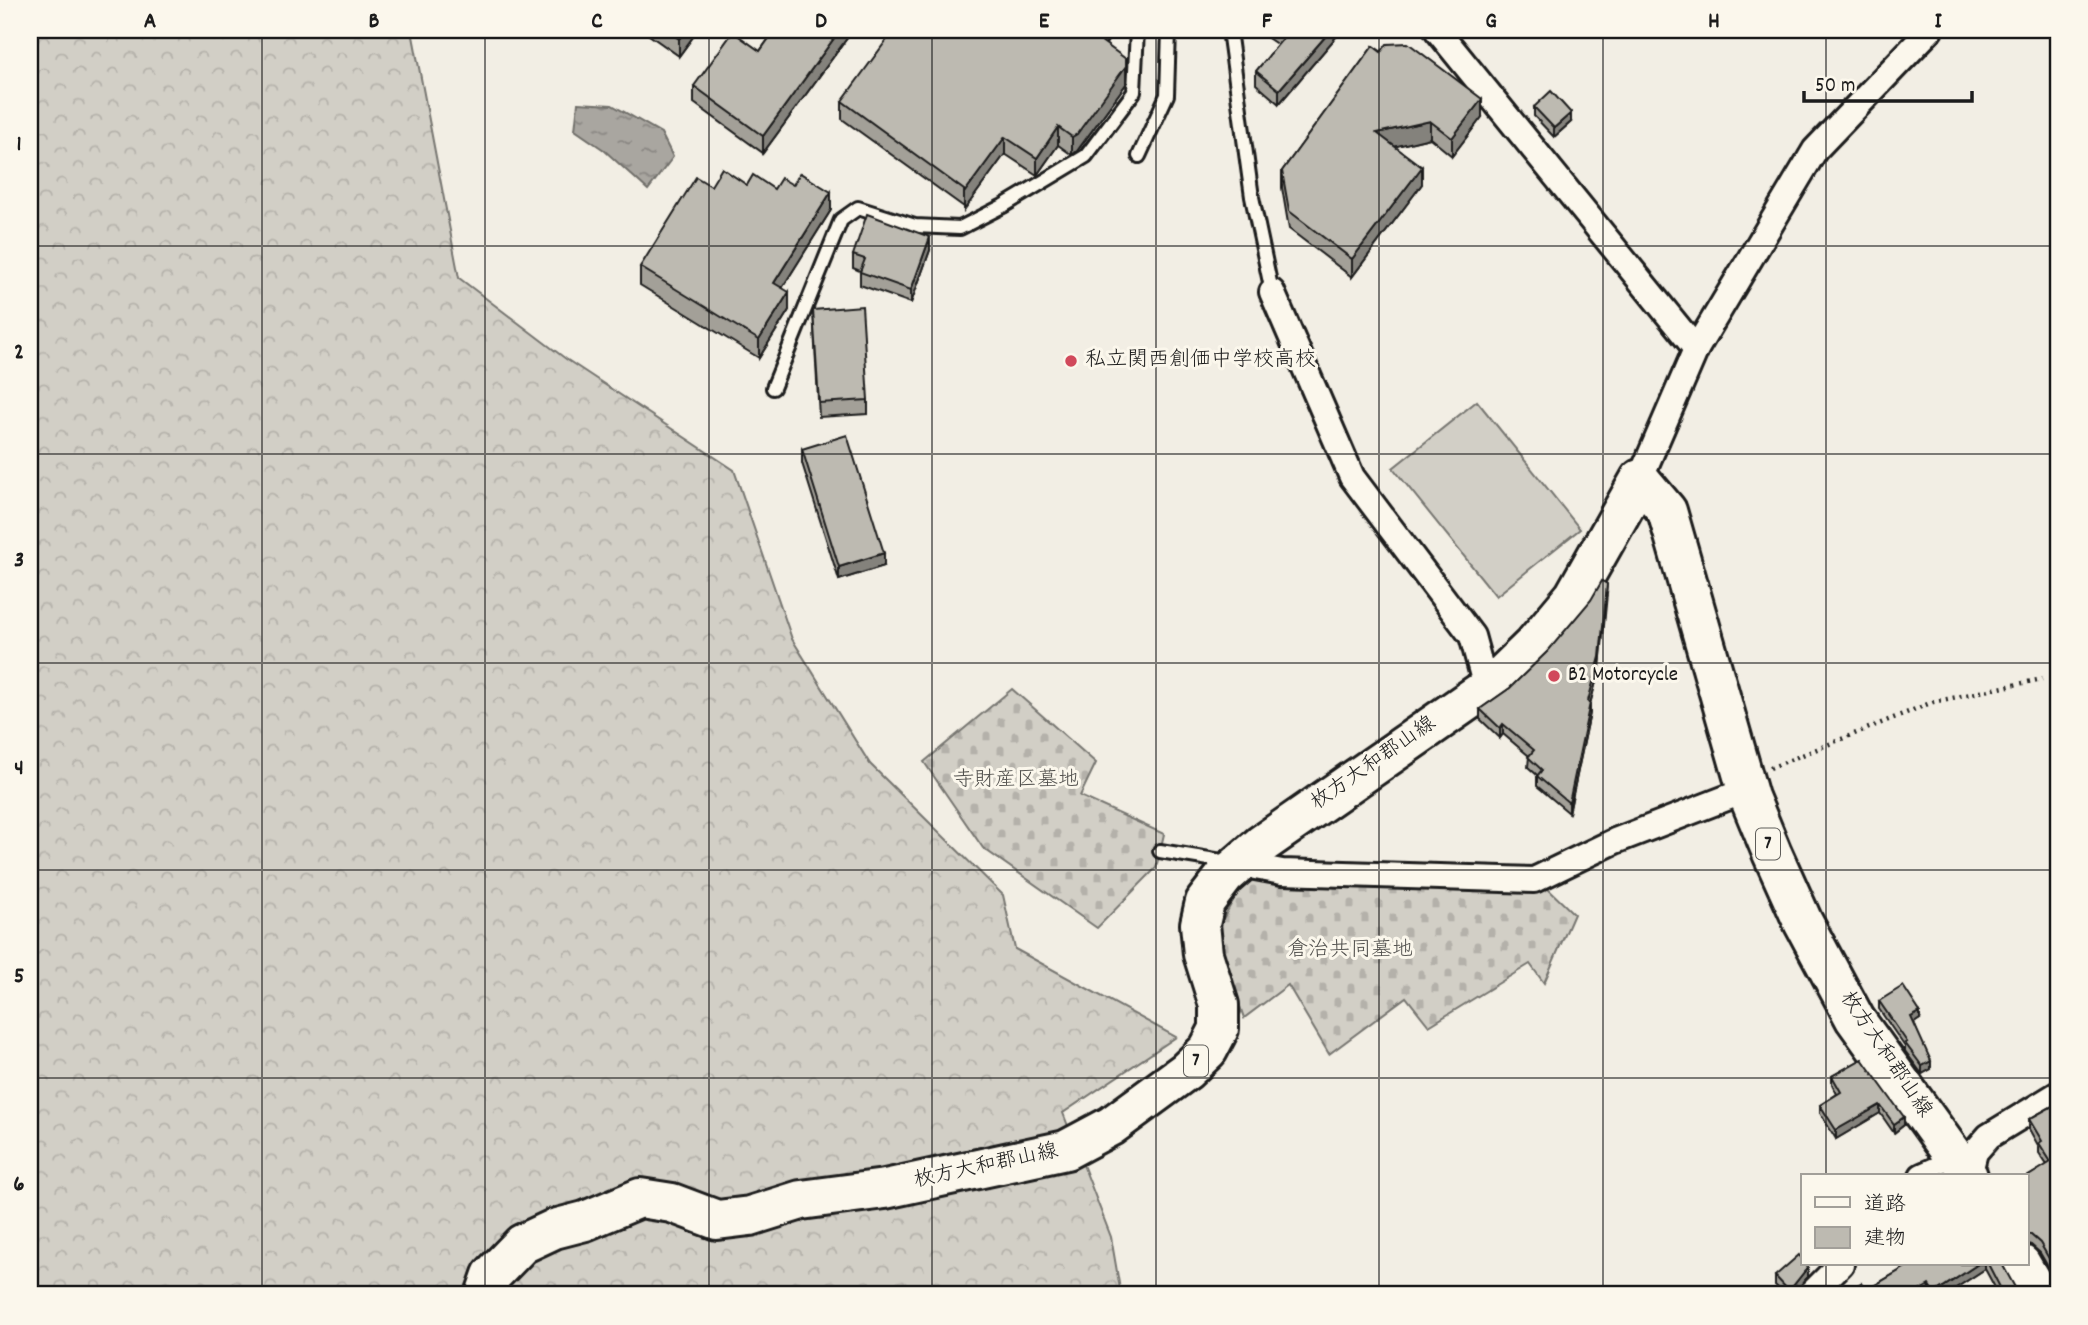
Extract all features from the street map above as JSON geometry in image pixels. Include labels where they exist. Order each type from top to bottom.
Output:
[{"type":"main road","name":"枚方大和郡山線","points":[[485,1295],[492,1275],[522,1244],[554,1229],[585,1221],[640,1198],[672,1203],[717,1220],[750,1216],[801,1200],[885,1189],[1066,1150],[1111,1126],[1186,1071],[1208,1049],[1219,1029],[1219,1005],[1203,954],[1200,924],[1205,902],[1225,876],[1262,844],[1486,687],[1533,645],[1574,596],[1640,479],[1667,511],[1745,784],[1803,922],[1855,1019],[1965,1171]]},
{"type":"main road","points":[[2022,1266],[2039,1295]]},
{"type":"street","points":[[1437,30],[1696,349]]},
{"type":"street","points":[[1640,479],[1696,349],[1815,150],[1930,30]]},
{"type":"street","points":[[1272,292],[1352,477],[1472,636],[1486,687]]},
{"type":"street","points":[[1239,864],[1282,872],[1534,880],[1745,784]]},
{"type":"street","points":[[1939,1174],[1965,1171],[1975,1152],[1989,1136],[2057,1097]]},
{"type":"street","points":[[1811,1295],[1839,1266]]},
{"type":"lane","points":[[773,388],[841,220],[859,208],[915,226],[960,228],[1003,206],[1086,156],[1134,92],[1137,30]]},
{"type":"lane","points":[[1139,156],[1167,94],[1169,30]]},
{"type":"lane","points":[[1229,30],[1252,197],[1272,292]]},
{"type":"lane","points":[[1160,850],[1239,864]]},
{"type":"path","points":[[1745,784],[1933,702],[2042,678]]},
{"type":"green space","points":[[30,30],[196,30],[205,37],[206,30],[409,30],[413,36],[459,278],[566,359],[734,470],[792,639],[870,764],[1003,895],[1015,949],[1176,1037],[1063,1113],[1111,1237],[1121,1295],[30,1295]]},
{"type":"green space","points":[[1477,401],[1580,529],[1496,596],[1393,468]]},
{"type":"green space","name":"寺財産区墓地","points":[[1012,689],[1096,763],[1080,796],[1164,834],[1156,868],[1097,928],[983,848],[924,762]]},
{"type":"green space","name":"倉治共同墓地","points":[[1248,874],[1543,884],[1574,914],[1544,983],[1530,964],[1429,1026],[1406,997],[1329,1054],[1288,985],[1244,1018],[1215,933]]},
{"type":"water","points":[[578,103],[612,105],[661,133],[673,157],[648,190],[604,150],[575,130]]},
{"type":"building","points":[[666,30],[686,30],[679,39]]},
{"type":"building","points":[[775,30],[840,30],[763,136],[694,86],[733,32],[760,51]]},
{"type":"building","points":[[894,30],[1103,30],[1097,38],[1126,59],[1126,66],[1077,134],[1072,137],[1058,127],[1037,158],[1005,137],[964,193],[964,190],[842,101]]},
{"type":"building","points":[[1276,30],[1331,30],[1279,90],[1256,71],[1285,36]]},
{"type":"building","points":[[1408,43],[1482,99],[1452,138],[1430,121],[1377,133],[1422,167],[1352,259],[1289,211],[1282,171],[1373,46],[1381,52],[1387,44]]},
{"type":"building","points":[[1551,91],[1571,113],[1554,128],[1534,107]]},
{"type":"building","points":[[722,168],[747,185],[753,175],[774,189],[781,178],[793,185],[800,173],[831,192],[774,283],[789,292],[759,340],[640,267],[696,177],[711,186]]},
{"type":"building","points":[[867,214],[930,237],[911,290],[860,272],[865,259],[853,255]]},
{"type":"building","points":[[862,306],[868,400],[819,403],[813,310]]},
{"type":"building","points":[[847,435],[884,553],[839,567],[802,449]]},
{"type":"building","points":[[1602,581],[1607,584],[1600,657],[1588,701],[1590,703],[1569,803],[1537,776],[1542,770],[1528,757],[1534,750],[1503,724],[1500,728],[1480,709],[1510,688],[1548,651],[1591,600]]},
{"type":"building","points":[[1903,986],[1920,1012],[1911,1017],[1931,1061],[1922,1066],[1879,1001]]},
{"type":"building","points":[[1862,1059],[1904,1117],[1894,1124],[1880,1105],[1836,1130],[1820,1105],[1841,1092],[1832,1076]]},
{"type":"building","points":[[2058,1103],[2058,1274],[2040,1243],[2028,1234],[2028,1176],[2051,1162],[2029,1119]]},
{"type":"building","points":[[1799,1255],[1801,1266],[1808,1267],[1789,1291],[1775,1276]]},
{"type":"building","points":[[1908,1266],[1975,1266],[1934,1293],[1929,1285],[1912,1295],[1841,1295],[1861,1283],[1865,1291]]},
{"type":"building","points":[[1989,1266],[2003,1266],[2017,1291],[2004,1295]]},
{"type":"place","name":"私立関西創価中学校高校","points":[[1071,361]]},
{"type":"place","name":"B2 Motorcycle","points":[[1554,676]]}]
